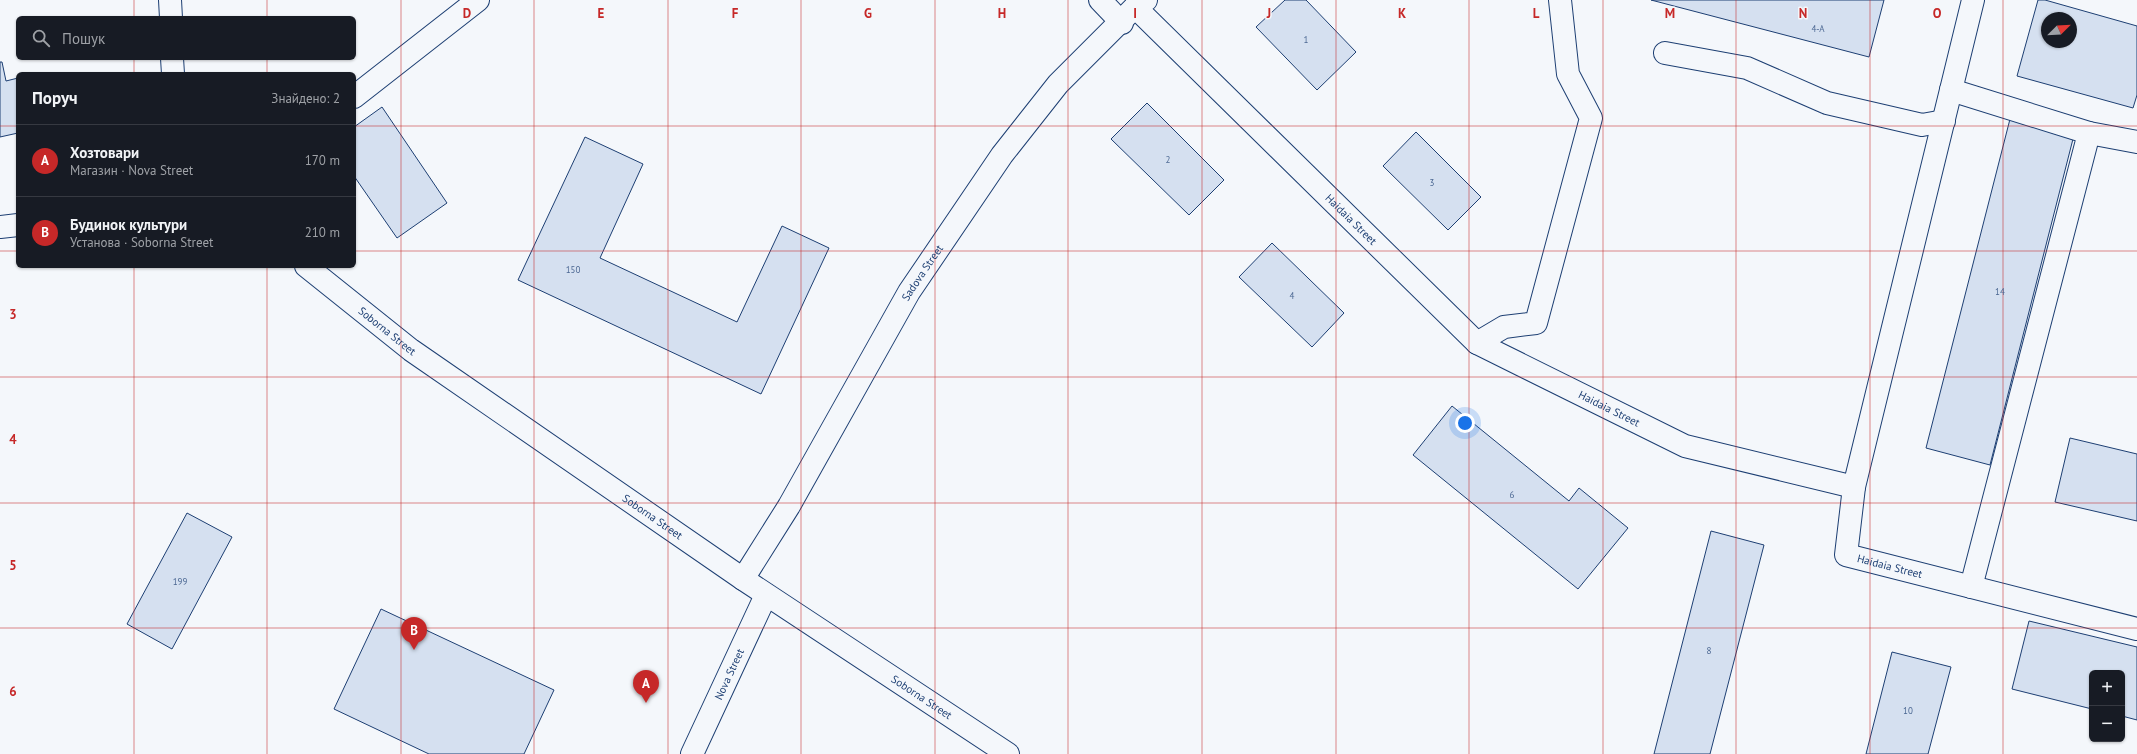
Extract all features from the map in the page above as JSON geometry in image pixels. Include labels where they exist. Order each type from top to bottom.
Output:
[{"type":"street","points":[[170,0],[171,16]]},
{"type":"street","points":[[356,95],[478,0]]},
{"type":"street","name":"Haidaia Street","points":[[1100,0],[1134,10],[1477,343],[1685,446],[1854,487],[1846,555],[2137,629]]},
{"type":"street","points":[[1477,343],[1504,327],[1536,323],[1590,118],[1568,74],[1560,0]]},
{"type":"street","points":[[1854,487],[1973,0]]},
{"type":"street","name":"Sadova Street","points":[[743,579],[789,506],[909,292],[1002,156],[1058,84],[1134,10]]},
{"type":"street","points":[[1665,53],[1747,68],[1827,103],[1922,125],[1944,121]]},
{"type":"street","points":[[172,60],[173,72]]},
{"type":"street","points":[[1951,90],[2089,133],[2137,142]]},
{"type":"street","points":[[1971,587],[2089,133]]},
{"type":"street","points":[[0,227],[16,225]]},
{"type":"street","name":"Soborna Street","points":[[308,268],[410,350],[766,595],[1008,754]]},
{"type":"street","name":"Nova Street","points":[[692,754],[766,595]]},
{"type":"building","points":[[1285,0],[1306,0],[1356,52],[1317,90],[1256,27]]},
{"type":"building","points":[[1651,0],[1884,0],[1869,57]]},
{"type":"building","points":[[2038,0],[2045,0],[2137,26],[2137,95],[2133,108],[2017,76]]},
{"type":"building","points":[[0,62],[2,62],[6,81],[16,78],[16,133],[0,137]]},
{"type":"building","points":[[1147,103],[1224,180],[1189,215],[1111,139]]},
{"type":"building","points":[[382,107],[447,203],[397,238],[356,179],[356,126]]},
{"type":"building","points":[[2010,119],[2074,135],[1990,465],[1926,448]]},
{"type":"building","points":[[1416,132],[1481,197],[1448,230],[1383,166]]},
{"type":"building","points":[[585,137],[643,164],[600,258],[737,322],[782,226],[829,248],[761,394],[518,280]]},
{"type":"building","points":[[1272,243],[1344,313],[1312,347],[1239,277]]},
{"type":"building","points":[[1452,406],[1569,501],[1579,488],[1628,528],[1578,589],[1413,455]]},
{"type":"building","points":[[2070,438],[2137,454],[2137,521],[2055,502]]},
{"type":"building","points":[[187,513],[232,537],[172,649],[127,624]]},
{"type":"building","points":[[1711,531],[1764,545],[1710,754],[1654,754]]},
{"type":"building","points":[[381,609],[554,690],[524,754],[429,754],[334,709]]},
{"type":"building","points":[[2029,621],[2137,647],[2137,720],[2125,717],[2125,670],[2089,670],[2089,708],[2012,689]]},
{"type":"building","points":[[1892,652],[1951,667],[1928,754],[1866,754]]},
{"type":"place","name":"Будинок культури","points":[[414,650]]},
{"type":"place","name":"Хозтовари","points":[[646,703]]}]
